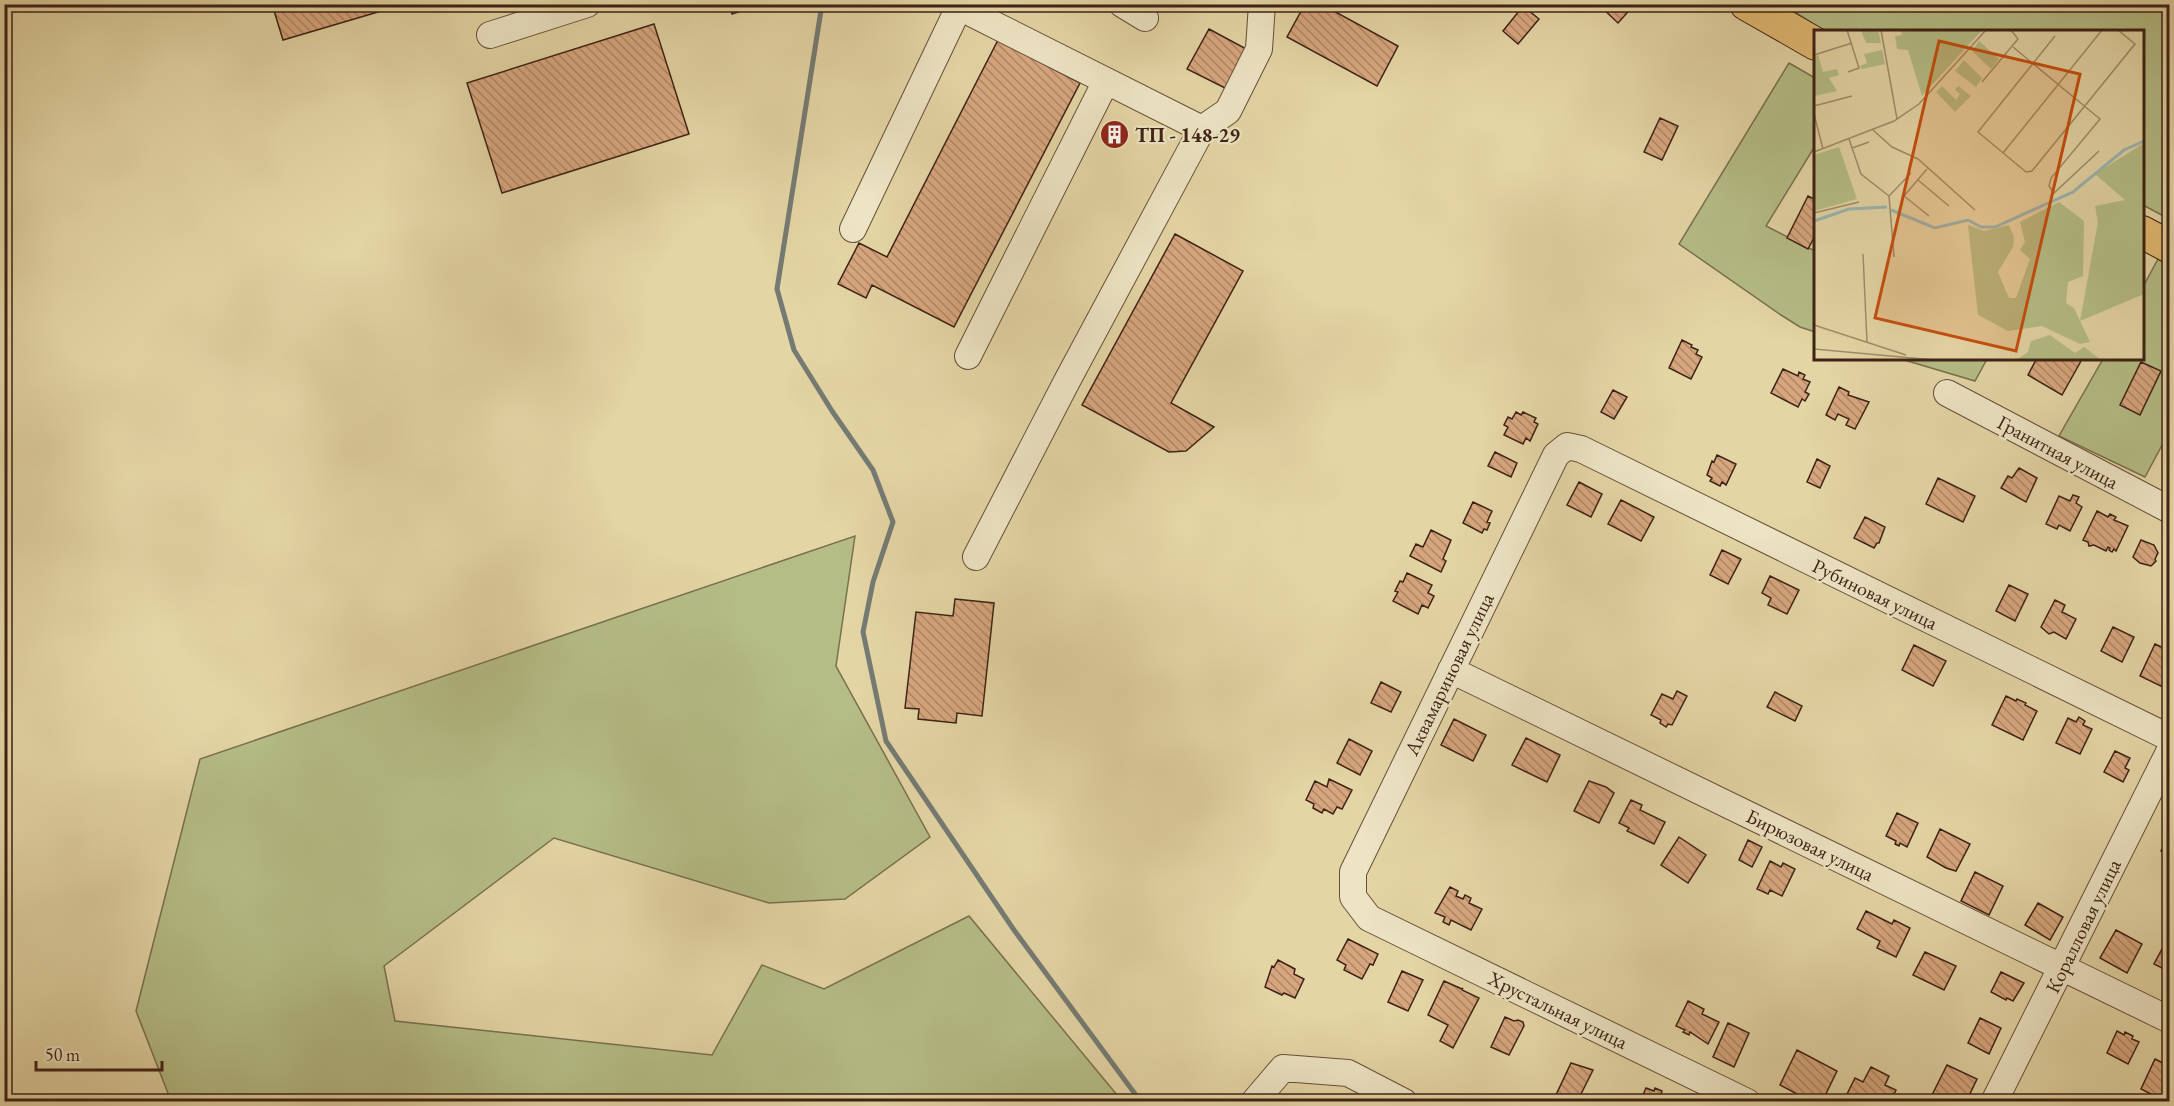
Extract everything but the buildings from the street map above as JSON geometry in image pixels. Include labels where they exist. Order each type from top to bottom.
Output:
[{"type":"main road","points":[[1746,4],[1814,43]]},
{"type":"main road","points":[[2144,233],[2169,247]]},
{"type":"street","points":[[490,35],[587,4]]},
{"type":"street","points":[[1122,4],[1145,18]]},
{"type":"street","points":[[976,556],[1066,381],[1202,129],[1228,111],[1259,49],[1262,4]]},
{"type":"street","points":[[853,229],[959,7],[1202,129]]},
{"type":"street","points":[[968,356],[1106,81]]},
{"type":"street","name":"Гранитная улица","points":[[1947,393],[2169,510]]},
{"type":"street","name":"Аквамариновая улица","points":[[1369,918],[1353,897],[1353,872],[1556,455],[1567,446],[1581,449]]},
{"type":"street","name":"Рубиновая улица","points":[[1581,449],[2169,738]]},
{"type":"street","name":"Бирюзовая улица","points":[[1451,670],[2169,1020]]},
{"type":"street","name":"Коралловая улица","points":[[1994,1101],[2169,750]]},
{"type":"street","name":"Хрустальная улица","points":[[1369,918],[1747,1101]]},
{"type":"street","points":[[1254,1101],[1283,1068],[1348,1073],[1404,1101]]},
{"type":"green space","points":[[1923,4],[2169,5],[2169,219],[2144,206],[2144,30],[1822,30],[1784,5],[1907,5],[1912,10],[1920,12],[1924,9]]},
{"type":"green space","points":[[1789,63],[1814,77],[1814,148],[1766,226],[1814,250],[1814,332],[1800,327],[1781,315],[1679,244]]},
{"type":"green space","points":[[2158,259],[2169,265],[2169,432],[2145,477],[2059,436],[2102,360],[2144,360],[2144,285]]},
{"type":"green space","points":[[1904,360],[1986,360],[1975,381]]},
{"type":"green space","points":[[855,536],[836,666],[930,837],[845,899],[769,903],[554,838],[384,966],[395,1021],[712,1055],[762,965],[824,989],[969,916],[1122,1101],[171,1101],[136,1011],[200,759]]},
{"type":"waterway","points":[[822,4],[777,289],[794,350],[832,411],[873,470],[893,522],[873,582],[863,632],[886,741],[1014,930],[1141,1102]]},
{"type":"place","name":"ТП - 148-29","points":[[1114,135]]}]
